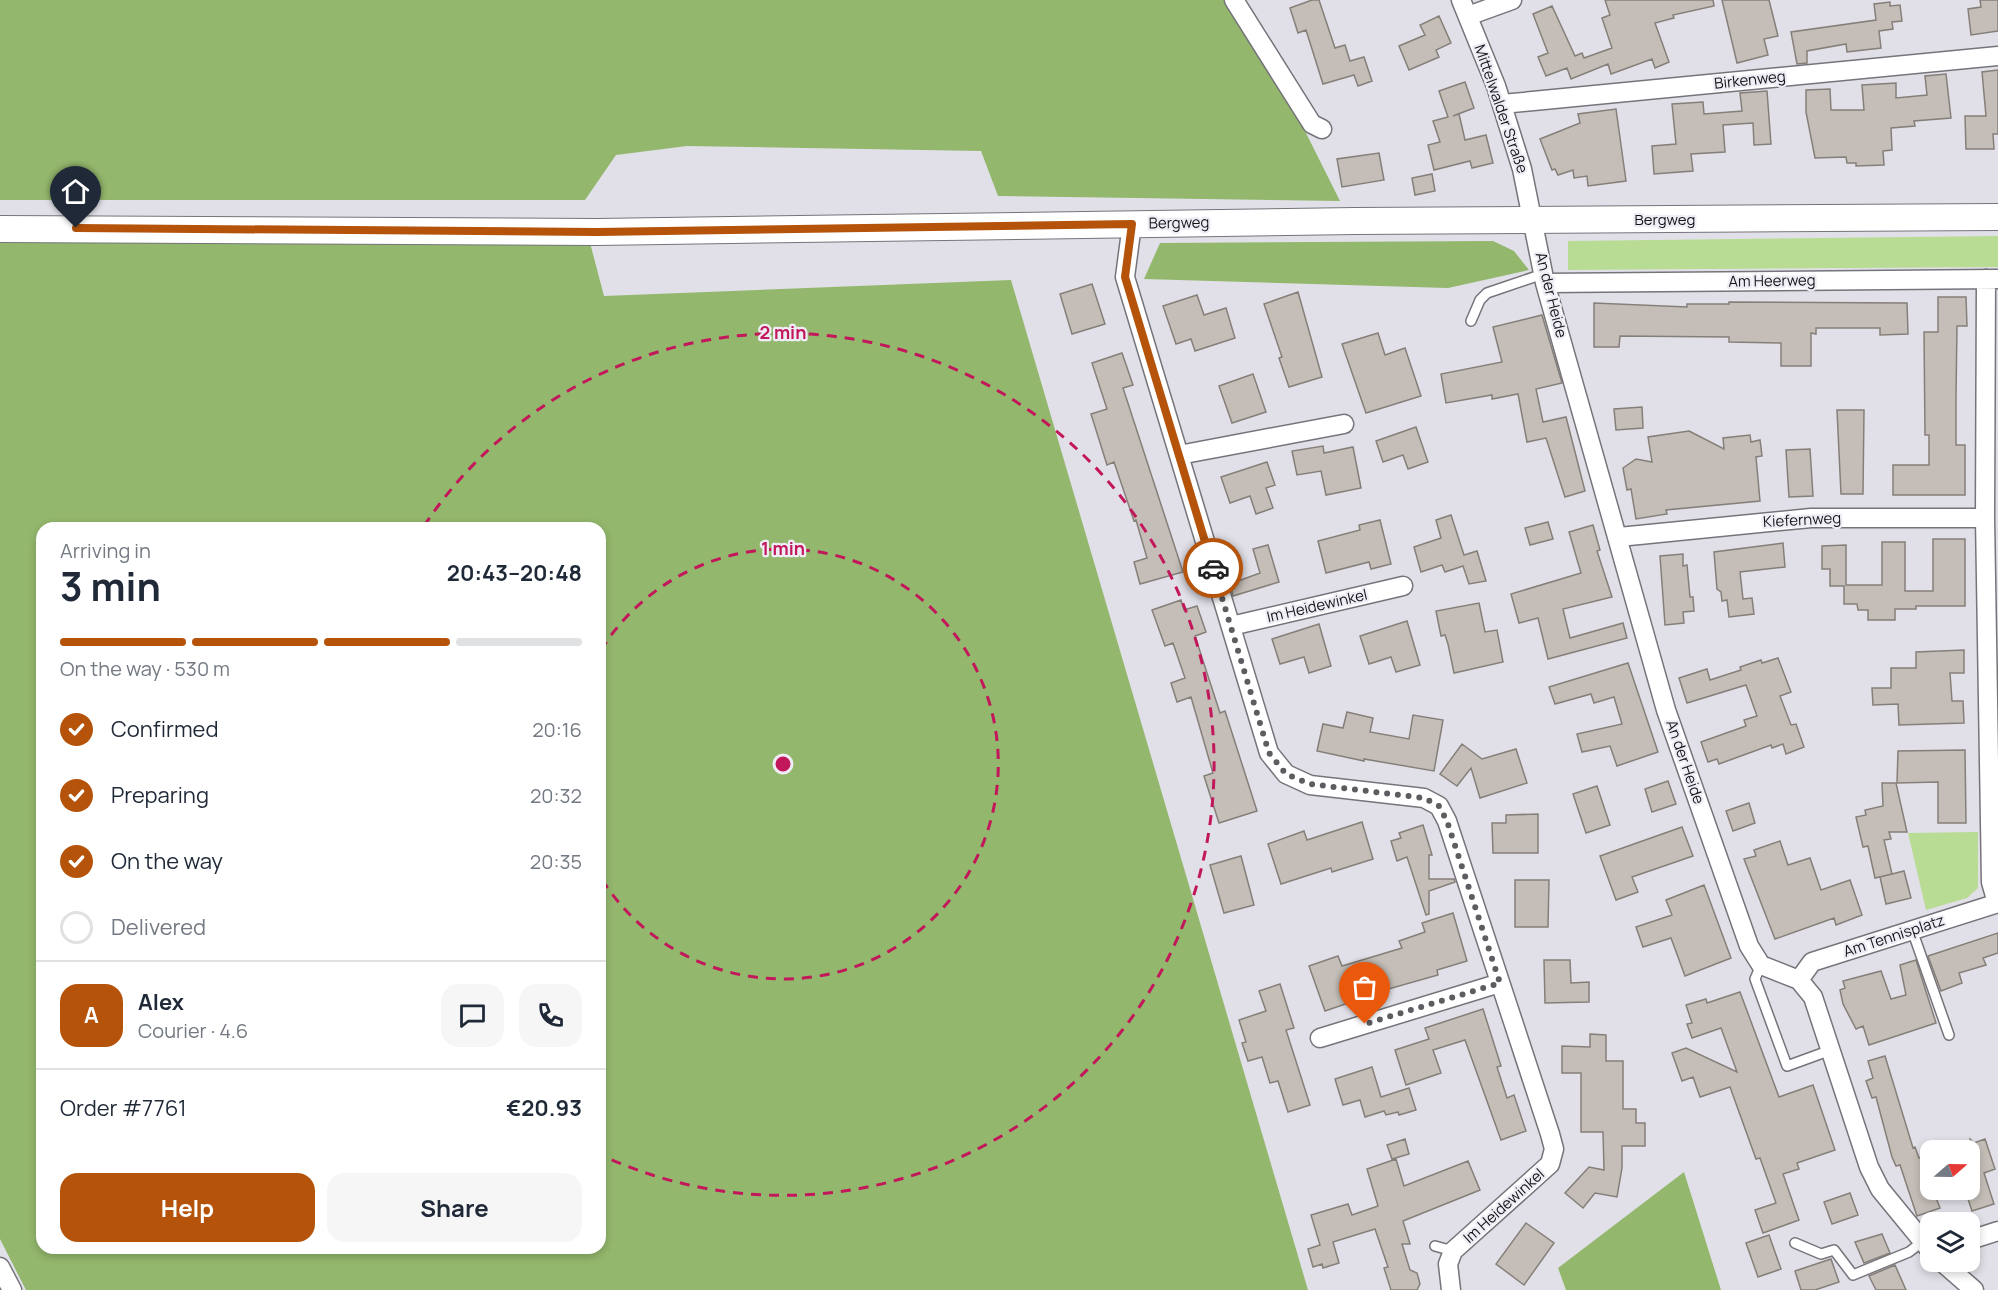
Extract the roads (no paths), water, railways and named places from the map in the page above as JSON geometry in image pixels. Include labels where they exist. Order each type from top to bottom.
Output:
[{"type":"main road","name":"Bergweg","points":[[0,229],[597,232],[1132,224],[1998,217]]},
{"type":"street","points":[[1234,0],[1312,124],[1323,129]]},
{"type":"street","points":[[1464,8],[1512,0]]},
{"type":"street","name":"Mittelwalder Straße","points":[[1464,8],[1502,104],[1534,221]]},
{"type":"street","name":"Birkenweg","points":[[1502,104],[1998,56]]},
{"type":"street","name":"An der Heide","points":[[1534,221],[1544,279],[1619,537],[1666,710],[1749,946],[1761,965]]},
{"type":"street","name":"Im Heidewinkel","points":[[1132,224],[1125,277],[1269,753],[1286,774],[1310,784],[1424,798],[1439,806],[1447,821],[1554,1149],[1550,1164],[1453,1251],[1448,1264],[1451,1290]]},
{"type":"street","name":"Am Heerweg","points":[[1544,279],[1992,279]]},
{"type":"street","points":[[1992,279],[1985,518],[1992,541],[1991,882],[1998,903]]},
{"type":"street","points":[[1179,455],[1344,424]]},
{"type":"street","name":"Kiefernweg","points":[[1619,537],[1811,518],[1985,518]]},
{"type":"street","name":"Im Heidewinkel","points":[[1231,626],[1403,586]]},
{"type":"street","name":"Am Tennisplatz","points":[[1799,980],[1812,962],[1998,903]]},
{"type":"street","points":[[1761,965],[1799,980],[1813,997],[1872,1174],[1880,1189],[1920,1239]]},
{"type":"street","points":[[1320,1038],[1500,983]]},
{"type":"street","points":[[1980,1237],[1998,1231]]},
{"type":"street","points":[[0,1267],[12,1290]]},
{"type":"street","points":[[1953,1272],[1974,1290]]},
{"type":"lane","points":[[1471,321],[1480,300],[1487,292],[1544,279]]},
{"type":"lane","points":[[1912,930],[1949,1035]]},
{"type":"lane","points":[[1761,965],[1755,980],[1787,1066],[1831,1050]]},
{"type":"lane","points":[[1795,1243],[1821,1254],[1834,1250],[1853,1275],[1920,1248]]},
{"type":"lane","points":[[1435,1246],[1453,1251]]}]
